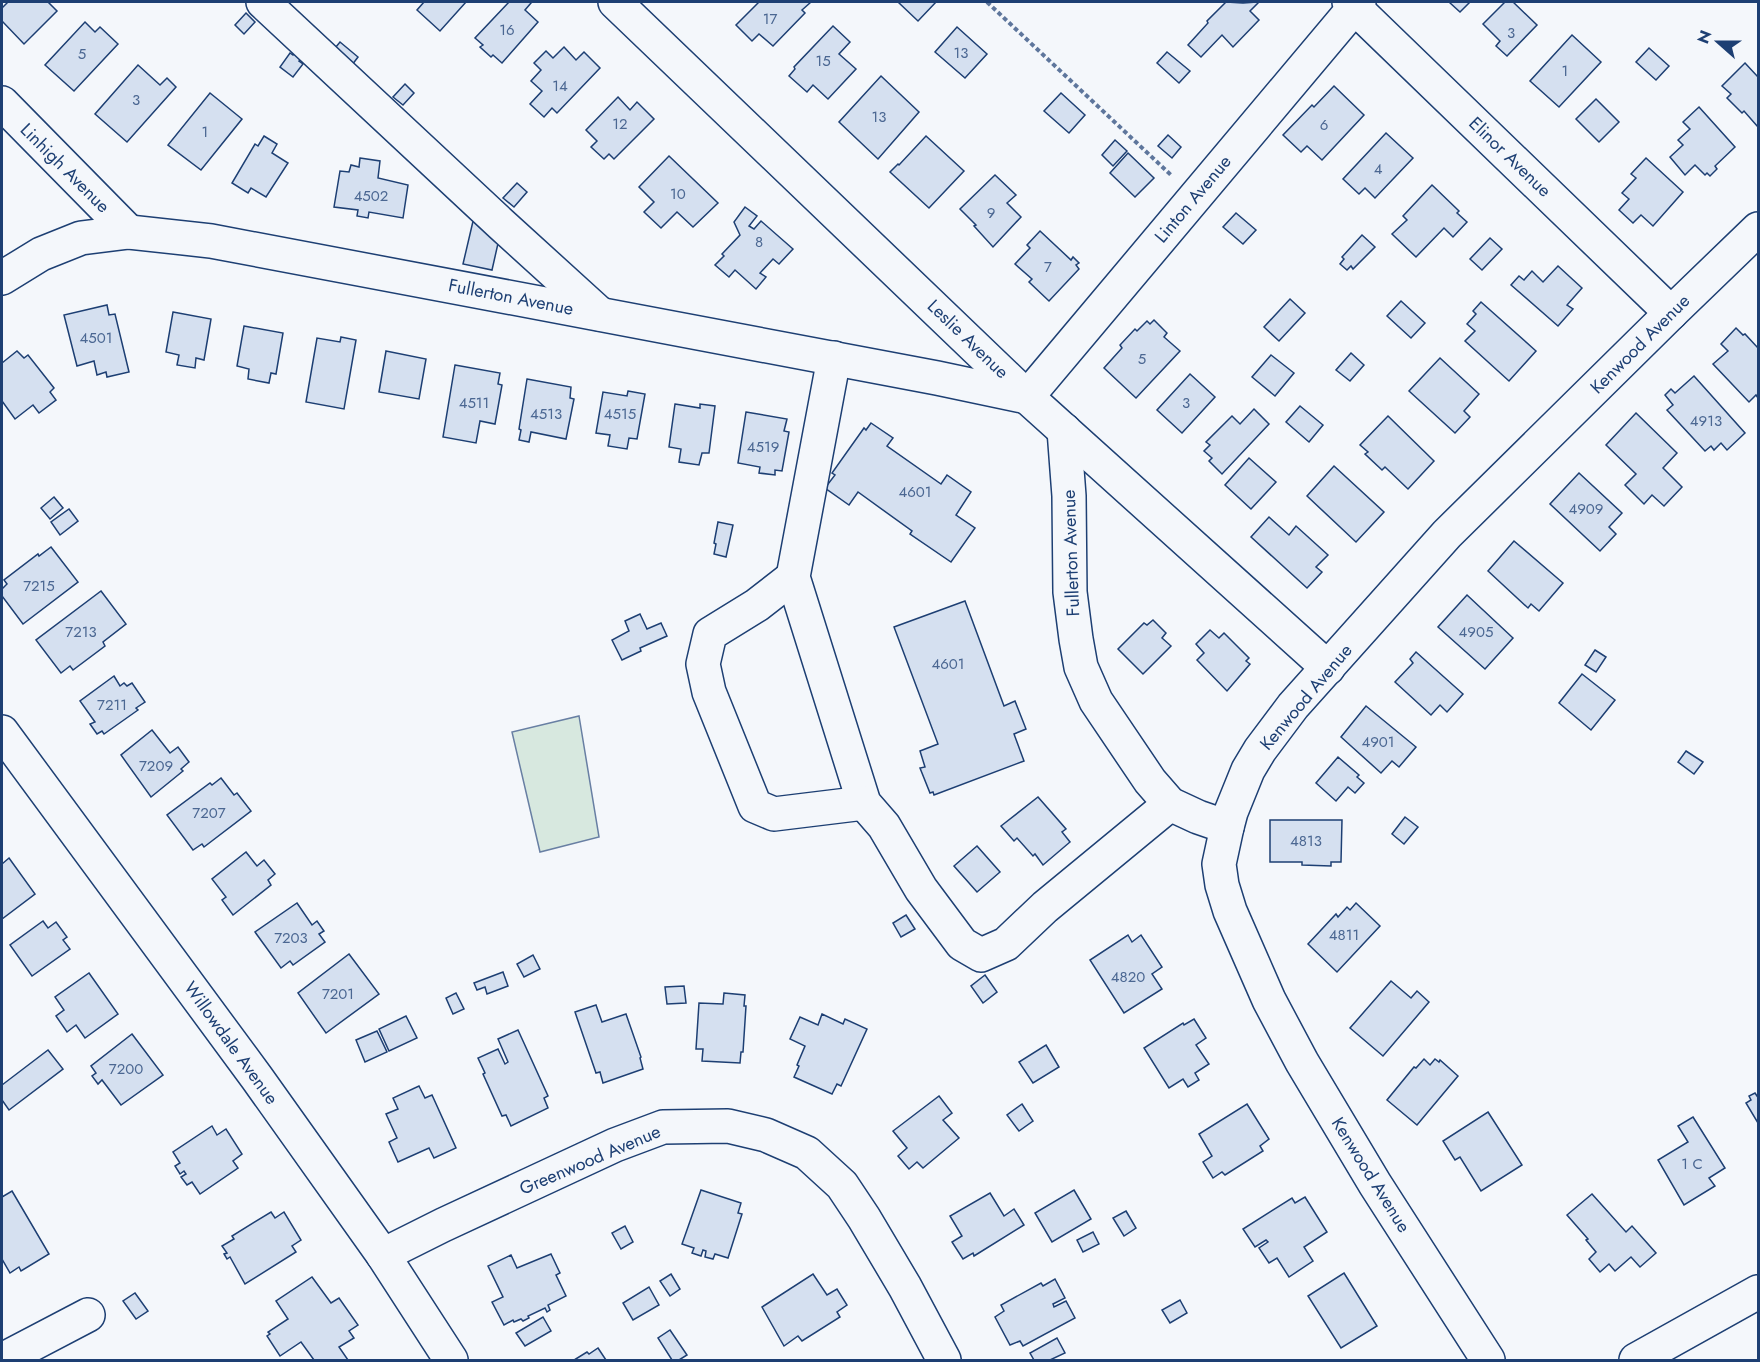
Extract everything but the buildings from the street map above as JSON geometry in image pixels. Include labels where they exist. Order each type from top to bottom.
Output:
[{"type":"street","points":[[263,2],[600,314]]},
{"type":"street","name":"Leslie Avenue","points":[[615,2],[1027,397],[1328,668]]},
{"type":"street","name":"Linton Avenue","points":[[1027,397],[1354,3]]},
{"type":"street","name":"Elinor Avenue","points":[[1354,3],[1671,313]]},
{"type":"street","name":"Linhigh Avenue","points":[[2,103],[129,232]]},
{"type":"street","name":"Kenwood Avenue","points":[[1488,1360],[1375,1184],[1302,1062],[1269,1000],[1230,911],[1222,885],[1219,864],[1227,827],[1248,770],[1293,706],[1447,534],[1758,229]]},
{"type":"street","name":"Fullerton Avenue","points":[[2,278],[41,254],[81,238],[129,232],[211,241],[834,358],[1027,397]]},
{"type":"street","points":[[834,358],[794,577],[864,803],[884,826],[921,889],[962,944],[981,955],[1006,944],[1046,907],[1170,804]]},
{"type":"street","name":"Fullerton Avenue","points":[[1064,430],[1069,496],[1070,592],[1082,667],[1096,701],[1150,781],[1170,804],[1197,817],[1227,827]]},
{"type":"street","points":[[794,577],[758,605],[710,634],[703,664],[709,692],[755,806],[774,814],[864,803]]},
{"type":"street","name":"Willowdale Avenue","points":[[2,732],[257,1078],[383,1255],[451,1360]]},
{"type":"street","name":"Greenwood Avenue","points":[[383,1255],[624,1142],[663,1127],[728,1126],[766,1135],[807,1154],[842,1185],[905,1287],[944,1360]]},
{"type":"street","points":[[1636,1360],[1758,1292]]},
{"type":"street","points":[[2,1360],[88,1315]]},
{"type":"path","points":[[987,2],[1195,197]]},
{"type":"shaded area","points":[[579,716],[599,837],[540,852],[512,732]]}]
